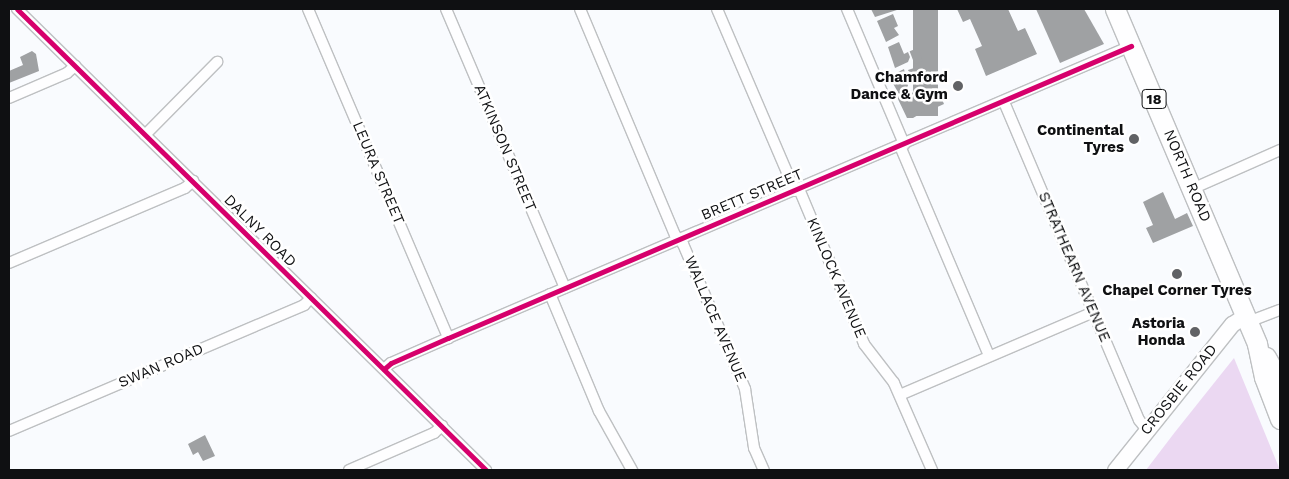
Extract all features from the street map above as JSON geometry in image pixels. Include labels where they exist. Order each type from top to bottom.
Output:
[{"type":"highway","name":"NORTH ROAD","points":[[1115,9],[1257,344],[1280,382]]},
{"type":"highway","name":"NORTH ROAD","points":[[1257,344],[1264,377],[1280,419]]},
{"type":"street","name":"LEURA STREET","points":[[308,9],[448,338]]},
{"type":"street","name":"ATKINSON STREET","points":[[446,9],[565,288]]},
{"type":"street","name":"WALLACE AVENUE","points":[[580,9],[745,388],[754,448],[764,470]]},
{"type":"street","name":"KINLOCK AVENUE","points":[[717,9],[864,344],[900,395],[932,470]]},
{"type":"street","points":[[847,9],[989,356]]},
{"type":"street","name":"DALNY ROAD","points":[[21,10],[75,66],[486,470]]},
{"type":"street","name":"BRETT STREET","points":[[384,370],[391,363],[448,338],[1004,102],[1131,46]]},
{"type":"street","points":[[146,135],[217,62]]},
{"type":"street","points":[[9,98],[67,73],[75,66]]},
{"type":"street","name":"STRATHEARN AVENUE","points":[[1004,102],[1140,421],[1147,430]]},
{"type":"street","points":[[1192,189],[1280,150]]},
{"type":"street","points":[[9,263],[185,188],[193,181]]},
{"type":"street","points":[[550,294],[599,410],[632,470]]},
{"type":"street","name":"SWAN ROAD","points":[[9,430],[304,305],[310,298]]},
{"type":"street","points":[[1248,322],[1280,310]]},
{"type":"street","points":[[900,395],[1094,312]]},
{"type":"street","name":"CROSBIE ROAD","points":[[1115,470],[1232,324],[1240,319],[1248,322]]},
{"type":"street","points":[[349,470],[434,433],[442,426]]},
{"type":"shaded area","points":[[1234,358],[1280,470],[1146,470],[1175,432]]},
{"type":"building","points":[[871,9],[900,9],[875,17]]},
{"type":"building","points":[[913,9],[938,9],[938,116],[913,116]]},
{"type":"building","points":[[957,9],[1008,9],[1018,31],[1025,28],[1037,54],[986,76],[975,49],[982,46],[970,19],[963,22]]},
{"type":"building","points":[[1036,9],[1084,9],[1104,44],[1060,63]]},
{"type":"building","points":[[893,14],[898,26],[894,28],[899,35],[886,42],[877,21]]},
{"type":"building","points":[[899,42],[904,54],[908,52],[910,57],[908,62],[895,68],[888,47]]},
{"type":"building","points":[[918,48],[923,61],[915,64],[910,51]]},
{"type":"building","points":[[32,51],[36,54],[39,71],[9,83],[9,71],[23,65],[20,57]]},
{"type":"building","points":[[914,68],[918,78],[913,80],[908,70]]},
{"type":"building","points":[[904,69],[908,86],[899,94],[891,80],[895,78],[894,74]]},
{"type":"building","points":[[935,83],[944,104],[933,109],[927,95],[922,97],[919,90]]},
{"type":"building","points":[[907,91],[914,93],[917,104],[921,103],[925,111],[913,118],[907,118],[897,97]]},
{"type":"building","points":[[1163,192],[1175,219],[1187,213],[1193,226],[1153,243],[1146,228],[1153,225],[1143,202]]},
{"type":"building","points":[[205,435],[215,456],[203,461],[198,452],[193,455],[188,444]]},
{"type":"cycle path","points":[[17,9],[486,470]]},
{"type":"cycle path","points":[[384,369],[391,363],[448,338],[1131,46]]},
{"type":"place","name":"Chamford Dance & Gym","points":[[958,86]]},
{"type":"place","name":"Continental Tyres","points":[[1134,139]]},
{"type":"place","name":"Chapel Corner Tyres","points":[[1177,274]]},
{"type":"place","name":"Astoria Honda","points":[[1195,332]]}]
